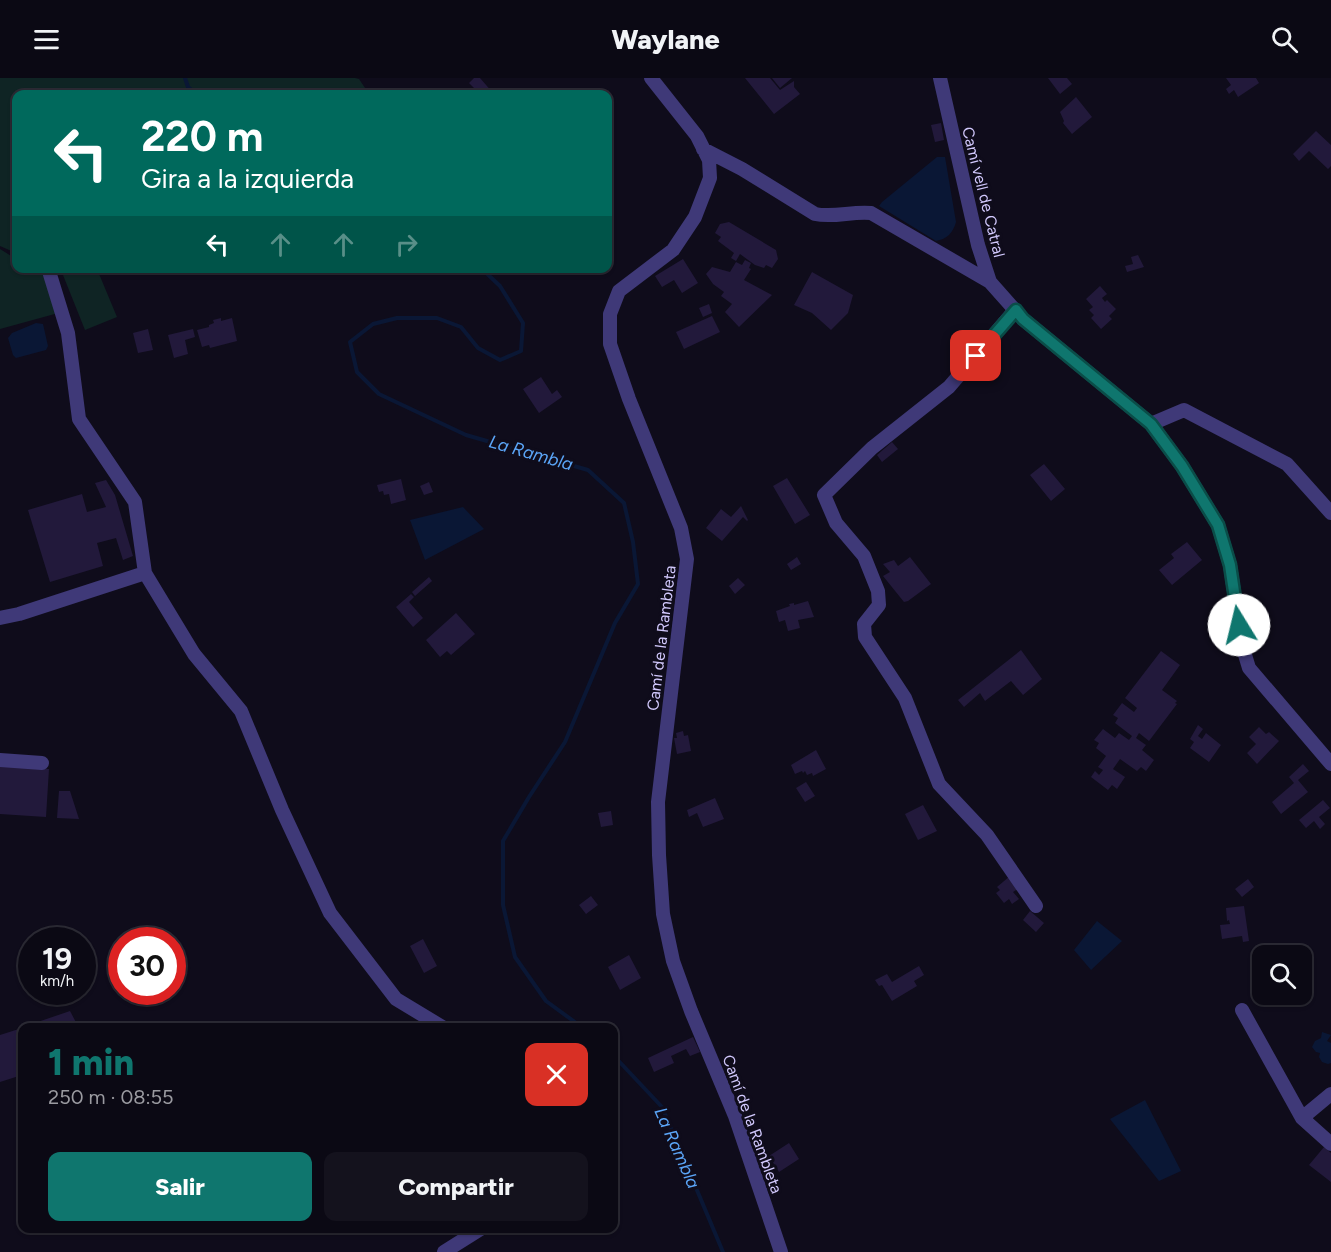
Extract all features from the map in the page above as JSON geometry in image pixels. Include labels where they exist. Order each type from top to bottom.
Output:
[{"type":"street","name":"Camí de la Rambleta","points":[[651,78],[697,136],[708,160],[710,178],[695,217],[672,250],[619,291],[610,314],[610,345],[629,399],[681,528],[687,560],[658,802],[663,914],[680,981],[735,1116],[781,1252]]},
{"type":"street","name":"Camí vell de Catral","points":[[940,78],[978,245],[990,282],[1023,319],[1151,424],[1182,466],[1218,525],[1230,565],[1242,645],[1249,668],[1331,764]]},
{"type":"street","points":[[703,149],[742,169],[815,214],[827,217],[857,212],[871,213],[990,282]]},
{"type":"street","points":[[50,273],[68,333],[79,419],[135,502],[145,573],[194,654],[242,711],[282,810],[330,913],[396,999],[436,1023]]},
{"type":"street","points":[[1016,310],[949,387],[872,448],[824,495],[836,524],[864,556],[878,591],[879,606],[864,624],[865,637],[905,698],[939,784],[987,835],[1036,906]]},
{"type":"street","points":[[1151,424],[1184,410],[1287,464],[1331,513]]},
{"type":"street","points":[[0,618],[19,614],[145,573]]},
{"type":"street","points":[[0,760],[42,763]]},
{"type":"street","points":[[1242,1010],[1302,1118],[1331,1144]]},
{"type":"street","points":[[1302,1118],[1331,1094]]},
{"type":"street","points":[[444,1252],[474,1233]]},
{"type":"green space","points":[[0,78],[355,78],[359,79],[366,90],[12,90],[12,251],[0,246]]},
{"type":"green space","points":[[0,249],[12,256],[12,273],[41,273],[56,281],[62,312],[0,329]]},
{"type":"green space","points":[[99,273],[117,317],[85,330],[63,275]]},
{"type":"water","points":[[937,157],[945,157],[956,222],[949,235],[936,241],[879,206]]},
{"type":"water","points":[[36,323],[43,324],[48,346],[46,350],[16,358],[8,338],[12,333]]},
{"type":"water","points":[[463,507],[484,529],[425,560],[410,520]]},
{"type":"water","points":[[1097,921],[1122,941],[1091,970],[1074,950]]},
{"type":"water","points":[[1322,1032],[1331,1035],[1327,1041],[1331,1043],[1331,1063],[1328,1064],[1322,1062],[1319,1057],[1320,1053],[1312,1047],[1315,1041],[1321,1038]]},
{"type":"water","points":[[1145,1100],[1181,1171],[1159,1181],[1110,1119]]},
{"type":"building","points":[[474,78],[480,78],[490,90],[473,90],[475,89],[469,83]]},
{"type":"building","points":[[745,78],[770,78],[780,90],[794,81],[794,87],[800,94],[774,114]]},
{"type":"building","points":[[772,78],[792,78],[780,88]]},
{"type":"building","points":[[1048,78],[1067,78],[1072,84],[1060,94]]},
{"type":"building","points":[[1226,78],[1256,78],[1259,83],[1238,97],[1234,90],[1229,94],[1226,89],[1231,85]]},
{"type":"building","points":[[1076,97],[1092,117],[1072,134],[1063,123],[1060,112]]},
{"type":"building","points":[[941,123],[944,140],[935,142],[931,125]]},
{"type":"building","points":[[1316,131],[1331,145],[1331,166],[1328,169],[1309,151],[1299,161],[1293,154]]},
{"type":"building","points":[[729,222],[776,250],[778,259],[772,268],[766,265],[764,268],[755,265],[740,254],[736,261],[731,258],[734,253],[718,241],[721,237],[715,233],[720,224]]},
{"type":"building","points":[[1138,255],[1144,267],[1127,272],[1125,266],[1133,264],[1131,257]]},
{"type":"building","points":[[683,259],[698,283],[682,293],[674,280],[662,287],[655,276]]},
{"type":"building","points":[[745,260],[751,263],[749,268],[751,269],[744,280],[772,295],[739,327],[725,312],[732,304],[721,296],[724,292],[713,284],[706,274],[712,267],[730,272],[736,262],[742,265]]},
{"type":"building","points":[[812,272],[853,295],[848,313],[831,330],[812,313],[794,305]]},
{"type":"building","points":[[1100,286],[1107,294],[1102,298],[1116,309],[1109,316],[1112,319],[1101,329],[1091,318],[1094,315],[1089,310],[1093,307],[1086,299]]},
{"type":"building","points":[[709,304],[712,313],[703,317],[699,308]]},
{"type":"building","points":[[712,316],[720,332],[684,349],[676,332]]},
{"type":"building","points":[[221,318],[221,321],[232,318],[237,341],[210,348],[209,345],[202,347],[197,330],[209,327],[214,323],[213,320]]},
{"type":"building","points":[[148,329],[153,350],[138,353],[133,333]]},
{"type":"building","points":[[193,329],[195,337],[185,340],[188,354],[174,358],[168,335]]},
{"type":"building","points":[[541,377],[552,394],[557,390],[562,397],[539,413],[523,389]]},
{"type":"building","points":[[892,442],[898,449],[882,462],[877,455]]},
{"type":"building","points":[[1044,464],[1065,489],[1051,501],[1030,475]]},
{"type":"building","points":[[787,478],[810,515],[795,524],[773,486]]},
{"type":"building","points":[[401,479],[406,500],[391,504],[389,494],[384,495],[383,491],[379,492],[377,485]]},
{"type":"building","points":[[106,480],[115,495],[133,556],[123,560],[116,538],[97,543],[103,566],[50,582],[28,510],[82,494],[87,512],[106,507],[95,483]]},
{"type":"building","points":[[429,482],[433,492],[424,495],[420,486]]},
{"type":"building","points":[[741,506],[748,520],[743,517],[722,541],[706,528],[721,509],[731,517]]},
{"type":"building","points":[[1187,542],[1202,560],[1172,585],[1159,570],[1174,558],[1171,554]]},
{"type":"building","points":[[797,557],[801,564],[791,570],[787,564]]},
{"type":"building","points":[[910,557],[931,584],[904,602],[883,576],[890,572],[883,564],[894,560],[898,566]]},
{"type":"building","points":[[429,577],[432,581],[415,596],[412,592]]},
{"type":"building","points":[[738,578],[745,585],[735,594],[729,586]]},
{"type":"building","points":[[411,594],[414,597],[409,602],[423,618],[413,627],[396,607]]},
{"type":"building","points":[[808,601],[814,617],[798,620],[800,628],[788,631],[785,620],[779,622],[776,611],[790,606],[789,604]]},
{"type":"building","points":[[456,613],[475,634],[451,655],[447,651],[440,657],[426,640]]},
{"type":"building","points":[[1021,650],[1042,679],[1023,695],[1011,681],[985,701],[980,693],[964,707],[958,700]]},
{"type":"building","points":[[1161,651],[1180,665],[1162,690],[1177,701],[1175,703],[1177,704],[1149,741],[1139,733],[1136,738],[1146,745],[1142,750],[1154,760],[1146,771],[1141,767],[1137,771],[1120,759],[1113,769],[1125,777],[1117,789],[1112,785],[1108,790],[1091,777],[1095,771],[1099,775],[1103,770],[1098,767],[1106,756],[1096,748],[1099,743],[1094,740],[1103,729],[1115,738],[1119,733],[1129,740],[1132,736],[1115,723],[1118,718],[1113,715],[1122,703],[1134,712],[1137,708],[1125,698]]},
{"type":"building","points":[[1198,725],[1203,729],[1198,736],[1202,739],[1206,733],[1221,745],[1209,762],[1190,748],[1194,742],[1190,739]]},
{"type":"building","points":[[1259,727],[1279,741],[1257,764],[1247,753],[1256,744],[1249,737]]},
{"type":"building","points":[[683,731],[684,736],[688,735],[691,751],[677,754],[674,738],[677,738],[676,733]]},
{"type":"building","points":[[816,750],[826,769],[813,776],[812,773],[807,775],[805,771],[795,774],[791,765]]},
{"type":"building","points":[[1303,764],[1309,771],[1298,780],[1308,792],[1281,814],[1272,802],[1294,783],[1289,777]]},
{"type":"building","points":[[0,766],[49,769],[46,817],[0,814]]},
{"type":"building","points":[[806,782],[815,796],[805,802],[796,788]]},
{"type":"building","points":[[59,791],[70,791],[79,819],[57,818]]},
{"type":"building","points":[[715,798],[724,819],[703,827],[697,813],[689,817],[687,810]]},
{"type":"building","points":[[1323,800],[1330,808],[1319,817],[1325,824],[1320,829],[1314,821],[1306,828],[1299,820]]},
{"type":"building","points":[[923,805],[937,831],[918,840],[905,814]]},
{"type":"building","points":[[611,811],[613,825],[601,827],[598,813]]},
{"type":"building","points":[[1010,876],[1019,888],[1013,892],[1019,899],[1012,904],[1009,899],[1004,903],[996,893],[1000,890],[997,887]]},
{"type":"building","points":[[1248,879],[1254,887],[1242,897],[1235,889]]},
{"type":"building","points":[[591,896],[598,905],[586,914],[579,905]]},
{"type":"building","points":[[1244,906],[1249,941],[1243,942],[1242,936],[1222,939],[1220,925],[1230,924],[1229,920],[1227,921],[1226,908]]},
{"type":"building","points":[[1030,911],[1044,923],[1036,932],[1023,920]]},
{"type":"building","points":[[423,939],[437,966],[424,973],[410,946]]},
{"type":"building","points":[[629,955],[641,978],[620,990],[608,967]]},
{"type":"building","points":[[919,966],[924,975],[914,981],[917,986],[892,1001],[882,985],[879,986],[875,980],[887,974],[892,982]]},
{"type":"building","points":[[70,1011],[76,1023],[35,1023]]},
{"type":"building","points":[[18,1029],[18,1076],[0,1082],[0,1035]]},
{"type":"building","points":[[693,1037],[700,1052],[690,1056],[686,1049],[671,1056],[674,1063],[654,1072],[648,1058]]},
{"type":"building","points":[[789,1143],[799,1159],[779,1172],[769,1156]]},
{"type":"building","points":[[1324,1147],[1331,1153],[1331,1182],[1309,1165]]},
{"type":"waterway","name":"La Rambla","points":[[185,78],[191,90]]},
{"type":"waterway","name":"La Rambla","points":[[486,273],[500,286],[523,323],[521,351],[500,360],[478,348],[461,327],[437,318],[397,318],[373,324],[350,342],[357,372],[379,394],[466,435],[588,470],[624,503],[633,542],[638,584],[615,623],[565,742],[503,841],[503,905],[515,957],[546,1001],[576,1023]]},
{"type":"waterway","name":"La Rambla","points":[[618,1060],[662,1107],[723,1252]]},
{"type":"route","points":[[976,356],[1016,310],[1023,319],[1151,424],[1182,466],[1218,525],[1230,565],[1239,625]]}]
